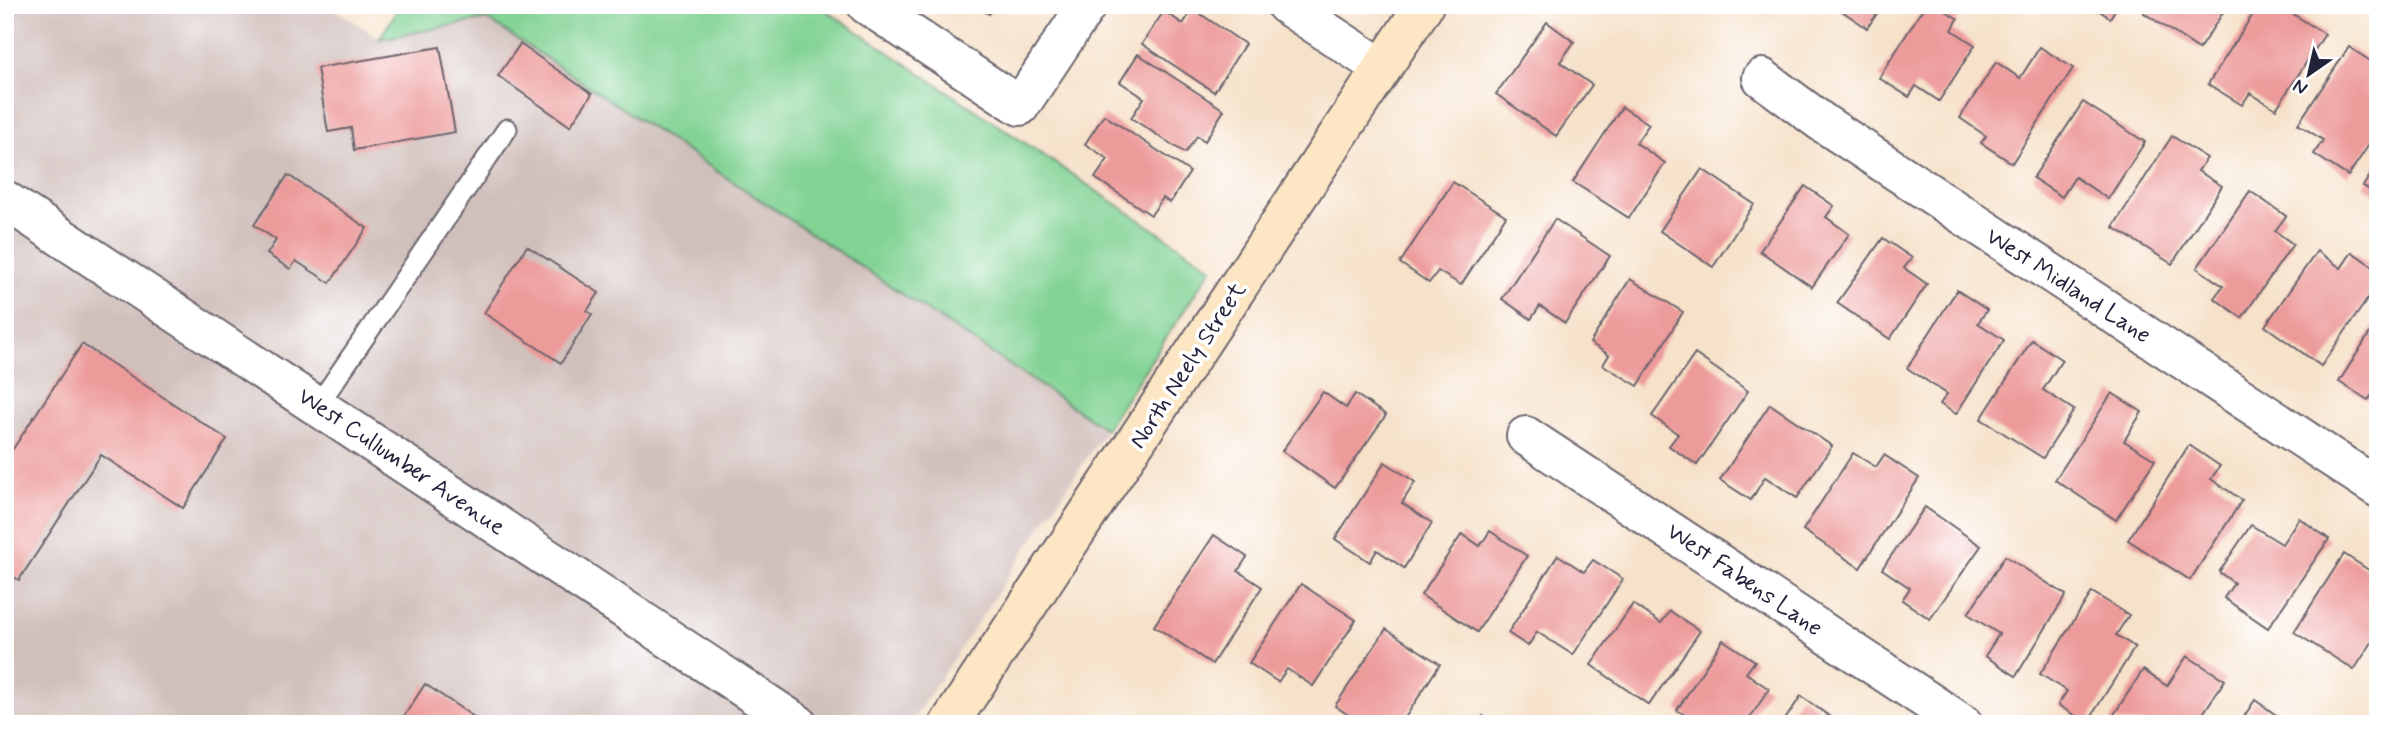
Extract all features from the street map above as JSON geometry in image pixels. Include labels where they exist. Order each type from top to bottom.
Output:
[{"type":"street","points":[[867,5],[1020,106],[1087,5]]},
{"type":"street","points":[[1286,5],[1382,68]]},
{"type":"street","name":"North Neely Street","points":[[949,724],[1424,5]]},
{"type":"street","name":"West Midland Lane","points":[[1762,78],[1835,131],[2378,488]]},
{"type":"street","name":"West Cullumber Avenue","points":[[5,200],[797,724]]},
{"type":"street","name":"West Fabens Lane","points":[[1526,436],[1963,724]]},
{"type":"lane","points":[[318,405],[506,129]]},
{"type":"shaded area","points":[[5,5],[328,5],[379,38],[487,19],[1106,429],[910,724],[5,724]]},
{"type":"green space","points":[[401,5],[818,5],[1212,268],[1106,429],[487,19],[379,39]]},
{"type":"building","points":[[976,5],[995,5],[989,14]]},
{"type":"building","points":[[1842,5],[1883,5],[1867,28],[1839,9]]},
{"type":"building","points":[[1925,5],[1937,5],[1958,19],[1952,30],[1975,45],[1939,101],[1916,86],[1909,97],[1879,78]]},
{"type":"building","points":[[2091,5],[2118,5],[2110,18]]},
{"type":"building","points":[[2149,5],[2228,5],[2199,49],[2144,13]]},
{"type":"building","points":[[2259,5],[2295,5],[2298,7],[2293,14],[2325,34],[2276,109],[2250,93],[2242,105],[2208,84]]},
{"type":"building","points":[[1193,9],[1245,44],[1214,92],[1142,44],[1164,11],[1183,24]]},
{"type":"building","points":[[1547,22],[1574,42],[1560,62],[1592,85],[1556,136],[1496,94]]},
{"type":"building","points":[[520,44],[592,94],[570,126],[498,76]]},
{"type":"building","points":[[440,47],[455,132],[354,150],[351,128],[328,132],[317,68]]},
{"type":"building","points":[[2040,47],[2073,68],[2012,163],[1981,143],[1986,136],[1960,118],[1996,62],[2020,78]]},
{"type":"building","points":[[2349,47],[2378,66],[2378,131],[2348,176],[2314,154],[2323,140],[2298,124]]},
{"type":"building","points":[[1138,54],[1224,110],[1205,141],[1197,136],[1185,153],[1131,118],[1144,98],[1120,82]]},
{"type":"building","points":[[2083,102],[2145,142],[2108,199],[2075,177],[2062,197],[2033,178]]},
{"type":"building","points":[[1622,107],[1649,124],[1636,143],[1665,163],[1629,218],[1573,182]]},
{"type":"building","points":[[1104,115],[1190,172],[1170,203],[1163,198],[1151,215],[1095,178],[1108,159],[1085,144]]},
{"type":"building","points":[[2172,136],[2207,158],[2198,171],[2222,186],[2172,264],[2113,227]]},
{"type":"building","points":[[2378,164],[2378,195],[2363,186]]},
{"type":"building","points":[[1702,169],[1754,204],[1713,267],[1660,231]]},
{"type":"building","points":[[288,175],[367,228],[330,283],[296,261],[290,269],[267,254],[276,240],[254,225]]},
{"type":"building","points":[[1453,182],[1506,216],[1461,285],[1438,271],[1429,283],[1400,263]]},
{"type":"building","points":[[1805,186],[1834,206],[1826,217],[1849,234],[1812,287],[1760,251]]},
{"type":"building","points":[[2250,191],[2286,216],[2275,231],[2293,244],[2242,318],[2214,298],[2223,286],[2197,268]]},
{"type":"building","points":[[1555,219],[1610,256],[1565,323],[1540,306],[1531,319],[1502,299]]},
{"type":"building","points":[[1883,238],[1912,258],[1904,268],[1927,284],[1890,339],[1837,303]]},
{"type":"building","points":[[527,246],[599,293],[587,311],[592,314],[561,363],[484,313]]},
{"type":"building","points":[[2317,251],[2341,268],[2352,252],[2378,270],[2378,284],[2321,366],[2265,326]]},
{"type":"building","points":[[1630,279],[1683,312],[1638,386],[1603,365],[1609,355],[1590,343]]},
{"type":"building","points":[[1957,290],[1987,310],[1978,323],[2004,340],[1956,414],[1940,404],[1947,394],[1907,368]]},
{"type":"building","points":[[2378,320],[2378,388],[2368,400],[2339,382]]},
{"type":"building","points":[[2032,340],[2062,360],[2043,390],[2074,410],[2043,458],[1981,419]]},
{"type":"building","points":[[82,344],[227,439],[183,508],[101,455],[19,580],[5,572],[5,491],[11,483],[5,479],[5,461]]},
{"type":"building","points":[[1695,354],[1748,391],[1697,465],[1669,446],[1678,434],[1652,416]]},
{"type":"building","points":[[1323,392],[1346,408],[1355,394],[1386,415],[1335,488],[1282,451]]},
{"type":"building","points":[[2112,393],[2142,412],[2124,441],[2155,460],[2116,520],[2055,480]]},
{"type":"building","points":[[1770,404],[1832,446],[1797,498],[1765,477],[1751,500],[1720,480]]},
{"type":"building","points":[[2189,445],[2220,466],[2211,479],[2242,500],[2190,580],[2128,540]]},
{"type":"building","points":[[1853,453],[1876,467],[1884,455],[1919,478],[1860,568],[1803,530]]},
{"type":"building","points":[[1385,462],[1415,482],[1402,503],[1432,523],[1404,568],[1377,550],[1370,562],[1335,539]]},
{"type":"building","points":[[1925,507],[1981,546],[1930,619],[1902,600],[1910,588],[1882,569]]},
{"type":"building","points":[[2299,518],[2329,539],[2268,628],[2224,598],[2234,583],[2219,572],[2251,525],[2282,544]]},
{"type":"building","points":[[1490,531],[1527,556],[1477,632],[1421,595],[1462,534],[1480,546]]},
{"type":"building","points":[[1214,535],[1247,557],[1238,571],[1262,587],[1212,664],[1154,626]]},
{"type":"building","points":[[2344,554],[2378,576],[2378,633],[2354,670],[2294,632]]},
{"type":"building","points":[[1558,555],[1584,572],[1593,560],[1623,579],[1573,655],[1537,632],[1528,646],[1508,633]]},
{"type":"building","points":[[2005,556],[2066,595],[2016,676],[1985,656],[1999,634],[1968,614]]},
{"type":"building","points":[[1301,584],[1356,620],[1313,686],[1287,669],[1278,682],[1249,663]]},
{"type":"building","points":[[2092,592],[2129,615],[2116,635],[2135,647],[2087,723],[2058,705],[2067,691],[2040,674]]},
{"type":"building","points":[[1633,604],[1661,623],[1670,611],[1700,631],[1649,705],[1591,665]]},
{"type":"building","points":[[1386,629],[1440,664],[1401,724],[1362,724],[1335,706]]},
{"type":"building","points":[[1723,640],[1755,661],[1746,673],[1769,689],[1746,724],[1699,724],[1677,710]]},
{"type":"building","points":[[2187,656],[2225,680],[2196,724],[2109,722],[2143,670],[2167,686]]},
{"type":"building","points":[[425,684],[484,724],[399,724]]},
{"type":"building","points":[[1801,696],[1829,716],[1823,724],[1782,724]]},
{"type":"building","points":[[2255,700],[2289,724],[2239,724]]},
{"type":"building","points":[[1483,716],[1495,724],[1479,724]]}]
